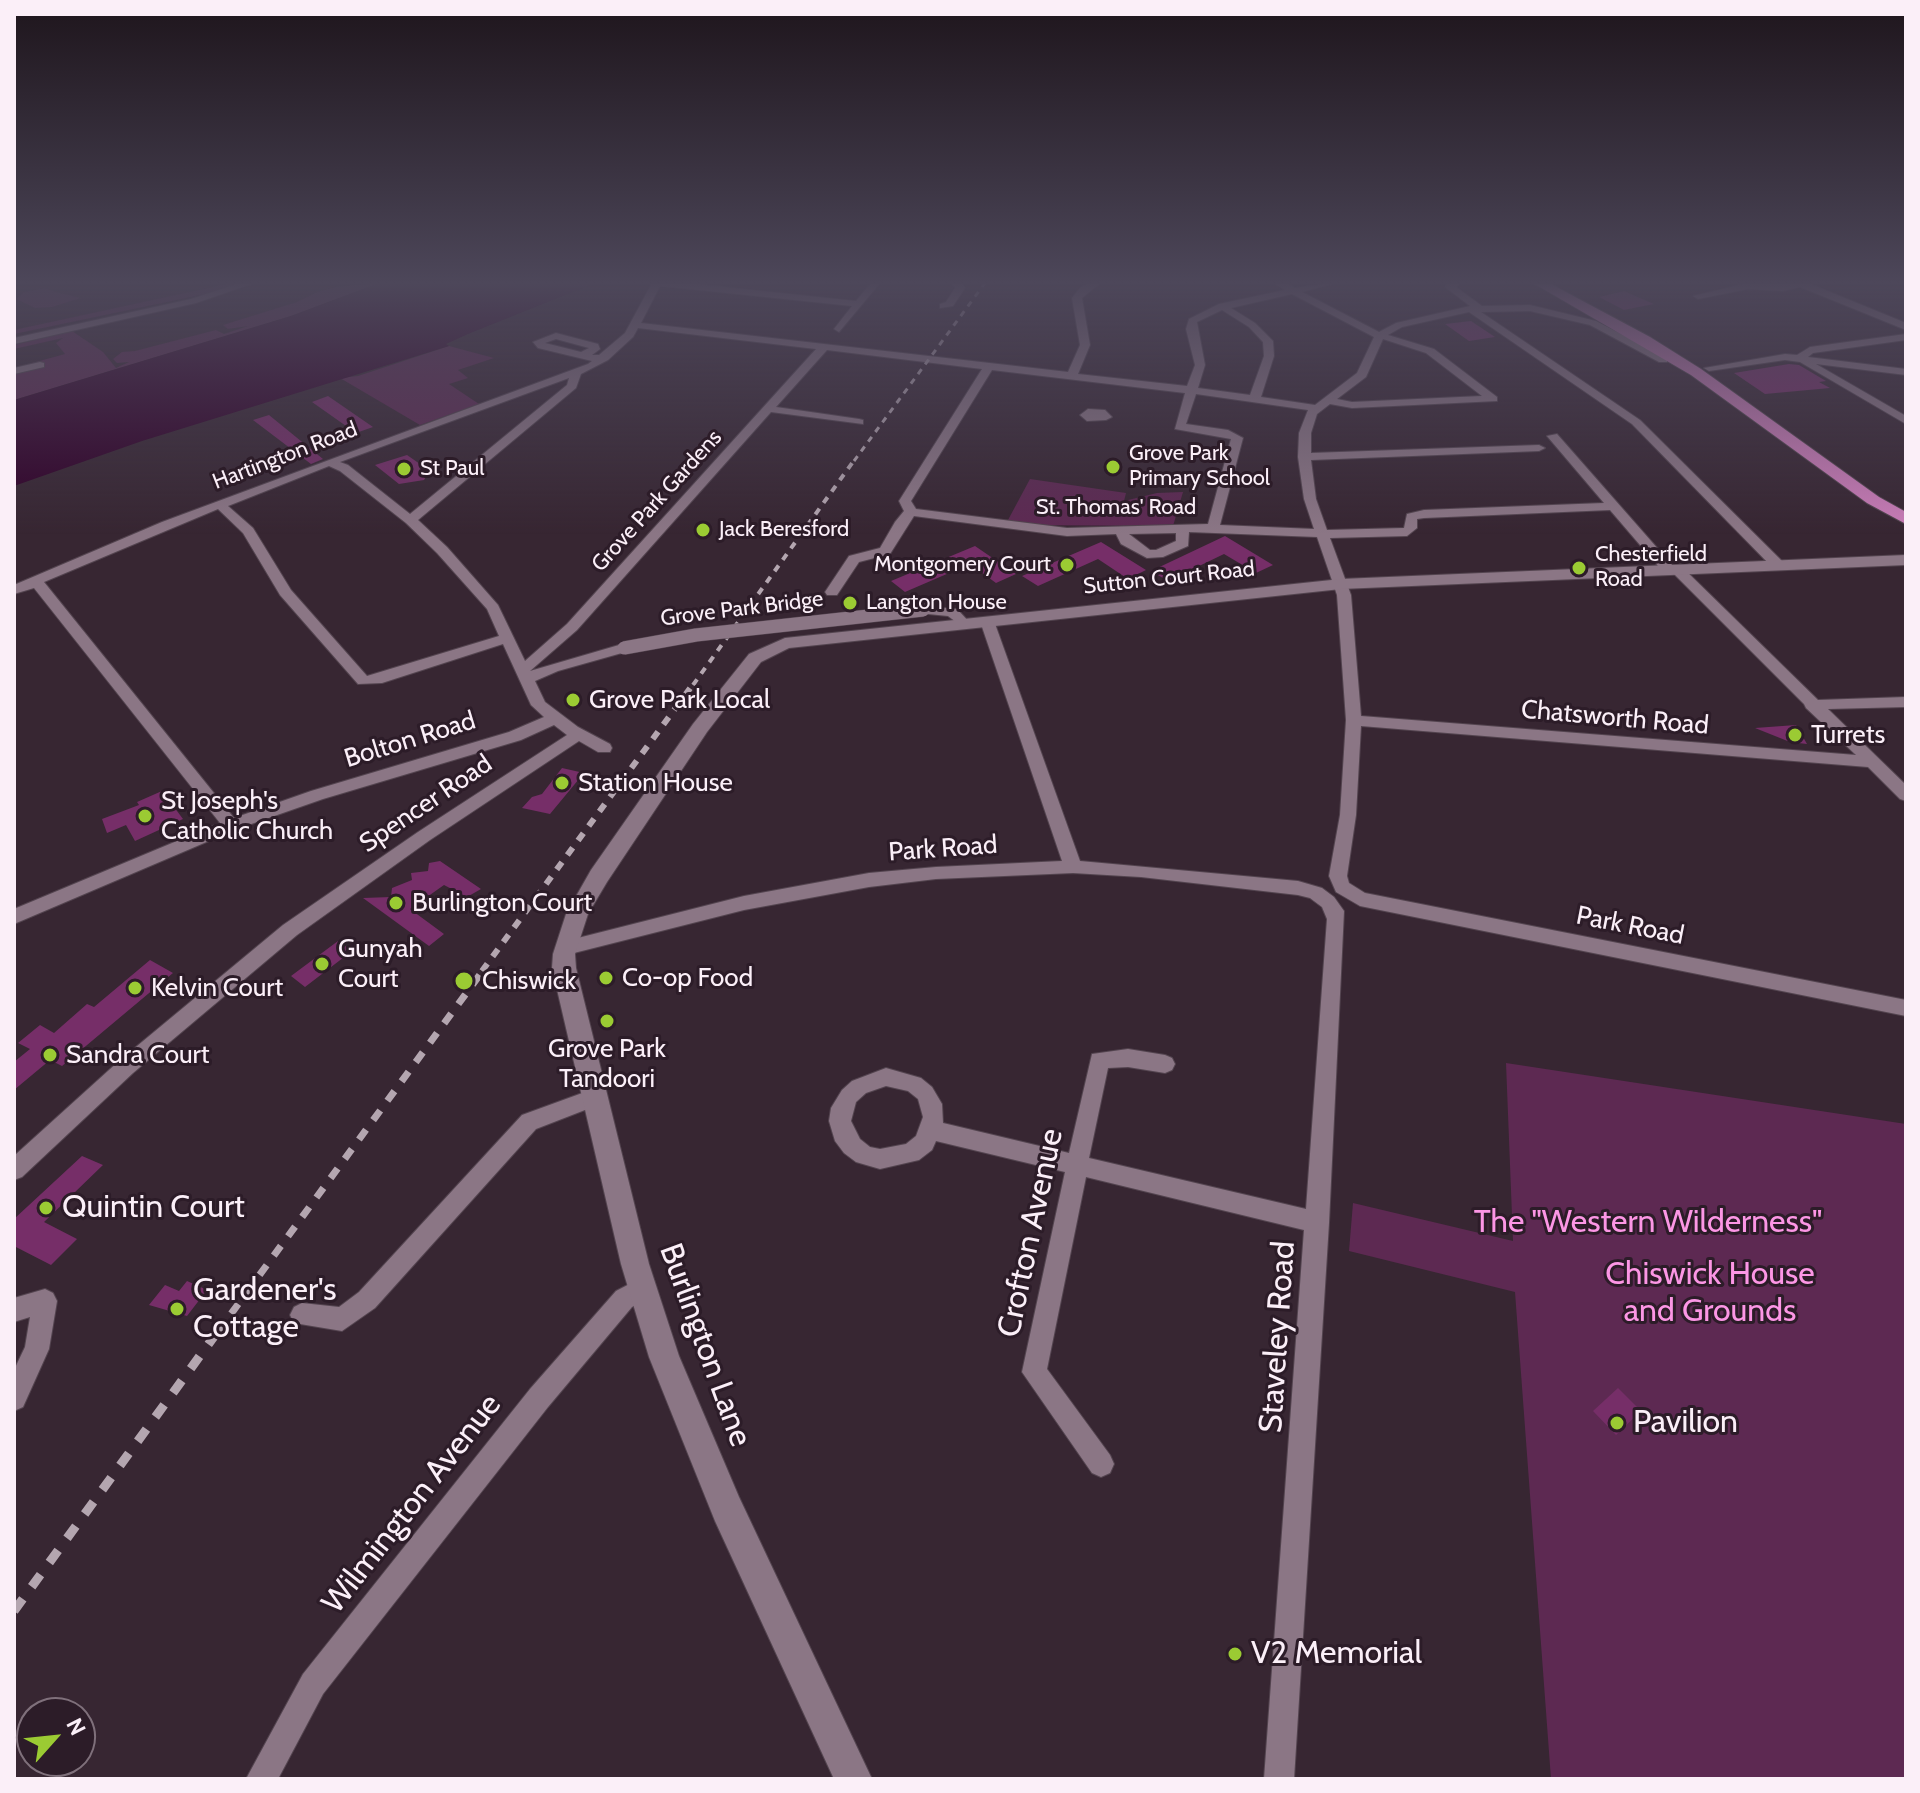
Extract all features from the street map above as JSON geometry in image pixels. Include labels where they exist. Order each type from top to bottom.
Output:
[{"type":"highway","points":[[1688,367],[1873,500],[1906,519]]},
{"type":"highway","points":[[1709,368],[1876,487],[1906,504]]},
{"type":"street","points":[[410,520],[572,386],[576,373],[588,367]]},
{"type":"street","name":"Grove Park Gardens","points":[[523,676],[807,367]]},
{"type":"street","points":[[832,592],[854,559],[885,551],[901,522],[911,512],[905,501],[988,367],[1072,375],[1104,396],[1191,390],[1316,408],[1362,375],[1366,367]]},
{"type":"street","points":[[1072,375],[1076,367]]},
{"type":"street","points":[[1198,367],[1179,427],[1228,433],[1237,438],[1213,528]]},
{"type":"street","points":[[1255,398],[1265,367]]},
{"type":"street","points":[[1327,400],[1352,405],[1493,399],[1451,367]]},
{"type":"street","points":[[1558,367],[1636,422],[1778,565]]},
{"type":"street","points":[[1709,368],[1718,367]]},
{"type":"street","points":[[1815,367],[1906,421]]},
{"type":"street","points":[[1866,367],[1906,372]]},
{"type":"street","name":"Hartington Road","points":[[14,590],[220,505],[538,384],[576,373]]},
{"type":"street","name":"Staveley Road","points":[[1279,1779],[1318,1223],[1335,911],[1348,815],[1354,720],[1344,595],[1310,499],[1304,457],[1307,422],[1316,408]]},
{"type":"street","points":[[770,409],[859,422]]},
{"type":"street","points":[[1553,436],[1611,506],[1672,570],[1906,795]]},
{"type":"street","points":[[1304,457],[1539,448]]},
{"type":"street","points":[[331,463],[344,468],[410,520],[487,601],[539,705],[553,719],[604,748]]},
{"type":"street","points":[[220,505],[248,531],[285,592],[363,681],[377,680],[506,639]]},
{"type":"street","name":"St. Thomas' Road","points":[[911,512],[1067,532],[1213,528],[1323,534],[1407,532],[1411,528],[1411,517],[1424,514],[1611,506]]},
{"type":"street","points":[[1120,530],[1126,541],[1147,554],[1158,554],[1183,543],[1182,529]]},
{"type":"street","name":"Sutton Court Road","points":[[577,914],[599,876],[700,728],[763,652],[785,643],[1341,584],[1906,560]]},
{"type":"street","points":[[30,583],[39,585],[231,825]]},
{"type":"street","name":"Grove Park Bridge","points":[[523,676],[624,648],[696,635],[923,610],[952,612],[964,624]]},
{"type":"street","points":[[987,621],[1073,867]]},
{"type":"street","points":[[552,646],[573,662]]},
{"type":"street","points":[[1811,705],[1906,702]]},
{"type":"street","name":"Bolton Road","points":[[14,917],[231,825],[345,786],[515,736],[553,719]]},
{"type":"street","name":"Chatsworth Road","points":[[1354,720],[1872,762]]},
{"type":"street","name":"Spencer Road","points":[[14,1170],[126,1067],[290,930],[424,836],[578,735]]},
{"type":"street","name":"Park Road","points":[[566,948],[696,913],[869,880],[936,873],[1073,867],[1193,875],[1298,888],[1906,1008]]},
{"type":"street","name":"Burlington Lane","points":[[577,914],[566,948],[564,968],[641,1289],[664,1357],[727,1509],[853,1779]]},
{"type":"street","name":"Crofton Avenue","points":[[1101,1464],[1034,1372],[1099,1060],[1128,1058],[1165,1064]]},
{"type":"street","points":[[886,1077],[901,1079],[914,1084],[932,1104],[931,1130],[924,1143],[911,1153],[880,1159],[864,1155],[843,1134],[842,1108],[859,1087],[886,1077]]},
{"type":"street","points":[[302,1315],[342,1319],[367,1300],[529,1122],[596,1097]]},
{"type":"street","points":[[931,1130],[1318,1223]]},
{"type":"street","name":"Wilmington Avenue","points":[[261,1779],[313,1684],[539,1398],[624,1299],[641,1289]]},
{"type":"street","points":[[14,1310],[45,1301],[37,1349],[14,1398]]},
{"type":"green space","points":[[124,367],[14,400],[14,368]]},
{"type":"green space","points":[[386,367],[468,367],[458,370],[468,378],[449,384],[479,404],[420,425],[340,378]]},
{"type":"green space","points":[[1030,479],[1126,493],[1124,501],[1157,493],[1183,492],[1173,526],[1014,525],[1008,520]]},
{"type":"green space","name":"Chiswick House and Grounds","points":[[1506,1063],[1906,1124],[1906,1779],[1551,1779],[1515,1292],[1349,1251],[1353,1203],[1513,1241]]},
{"type":"shaded area","points":[[124,367],[382,367],[142,441],[14,486],[14,400]]},
{"type":"building","points":[[1773,367],[1802,367],[1826,381],[1819,382],[1830,388],[1765,394],[1734,373]]},
{"type":"building","points":[[328,396],[373,427],[356,433],[312,402]]},
{"type":"building","points":[[269,415],[323,459],[311,464],[253,420]]},
{"type":"building","name":"St Paul","points":[[407,455],[430,471],[424,480],[399,484],[375,465]]},
{"type":"building","points":[[1225,536],[1273,565],[1256,573],[1224,554],[1168,581],[1151,571]]},
{"type":"building","name":"Montgomery Court","points":[[1101,542],[1146,570],[1128,579],[1098,559],[1038,586],[1022,576]]},
{"type":"building","name":"Montgomery Court","points":[[975,546],[1016,574],[996,583],[970,564],[905,592],[891,581]]},
{"type":"building","name":"Turrets","points":[[1796,725],[1807,744],[1790,742],[1755,728]]},
{"type":"building","name":"Station House","points":[[562,768],[584,773],[550,814],[522,808],[532,797],[542,794]]},
{"type":"building","name":"St Joseph's Catholic Church","points":[[162,791],[183,819],[135,841],[126,825],[107,833],[102,819],[139,805],[137,802]]},
{"type":"building","name":"Burlington Court","points":[[440,861],[481,889],[467,897],[444,885],[410,909],[444,934],[429,946],[363,898],[391,897],[392,888],[412,880],[411,873],[428,871],[429,863]]},
{"type":"building","name":"Gunyah Court","points":[[338,941],[352,951],[305,987],[291,976]]},
{"type":"building","points":[[150,960],[173,973],[62,1066],[50,1060],[14,1090],[14,1062],[30,1049],[18,1043],[40,1025],[54,1033],[87,1004],[94,1007]]},
{"type":"building","name":"Quintin Court","points":[[82,1156],[103,1165],[44,1222],[77,1239],[51,1265],[14,1246],[14,1219]]},
{"type":"building","name":"Gardener's Cottage","points":[[187,1281],[207,1290],[187,1316],[149,1305],[165,1285],[179,1291]]},
{"type":"building","name":"Pavilion","points":[[1618,1388],[1641,1411],[1616,1435],[1593,1411]]},
{"type":"railway","points":[[854,461],[923,367]]},
{"type":"railway","points":[[693,685],[855,459]]},
{"type":"railway","points":[[482,971],[694,683]]},
{"type":"railway","points":[[217,1333],[484,969]]},
{"type":"railway","points":[[14,1611],[218,1331]]},
{"type":"place","name":"Grove Park Primary School","points":[[1113,467]]},
{"type":"place","name":"St Paul","points":[[404,469]]},
{"type":"place","name":"Jack Beresford","points":[[703,530]]},
{"type":"place","name":"Montgomery Court","points":[[1067,565]]},
{"type":"place","name":"Chesterfield Road","points":[[1579,568]]},
{"type":"place","name":"Langton House","points":[[850,603]]},
{"type":"place","name":"Grove Park Local","points":[[573,700]]},
{"type":"place","name":"Turrets","points":[[1795,735]]},
{"type":"place","name":"Station House","points":[[562,783]]},
{"type":"place","name":"St Joseph's Catholic Church","points":[[145,816]]},
{"type":"place","name":"Burlington Court","points":[[396,903]]},
{"type":"place","name":"Gunyah Court","points":[[322,964]]},
{"type":"place","name":"Co-op Food","points":[[606,978]]},
{"type":"place","name":"Chiswick","points":[[464,981]]},
{"type":"place","name":"Kelvin Court","points":[[135,988]]},
{"type":"place","name":"Grove Park Tandoori","points":[[607,1021]]},
{"type":"place","name":"Sandra Court","points":[[50,1055]]},
{"type":"place","name":"Quintin Court","points":[[46,1208]]},
{"type":"place","name":"Gardener's Cottage","points":[[177,1309]]},
{"type":"place","name":"Pavilion","points":[[1617,1423]]},
{"type":"place","name":"V2 Memorial","points":[[1235,1654]]},
{"type":"park label","name":"The \"Western Wilderness\"","points":[[1648,1223]]}]
